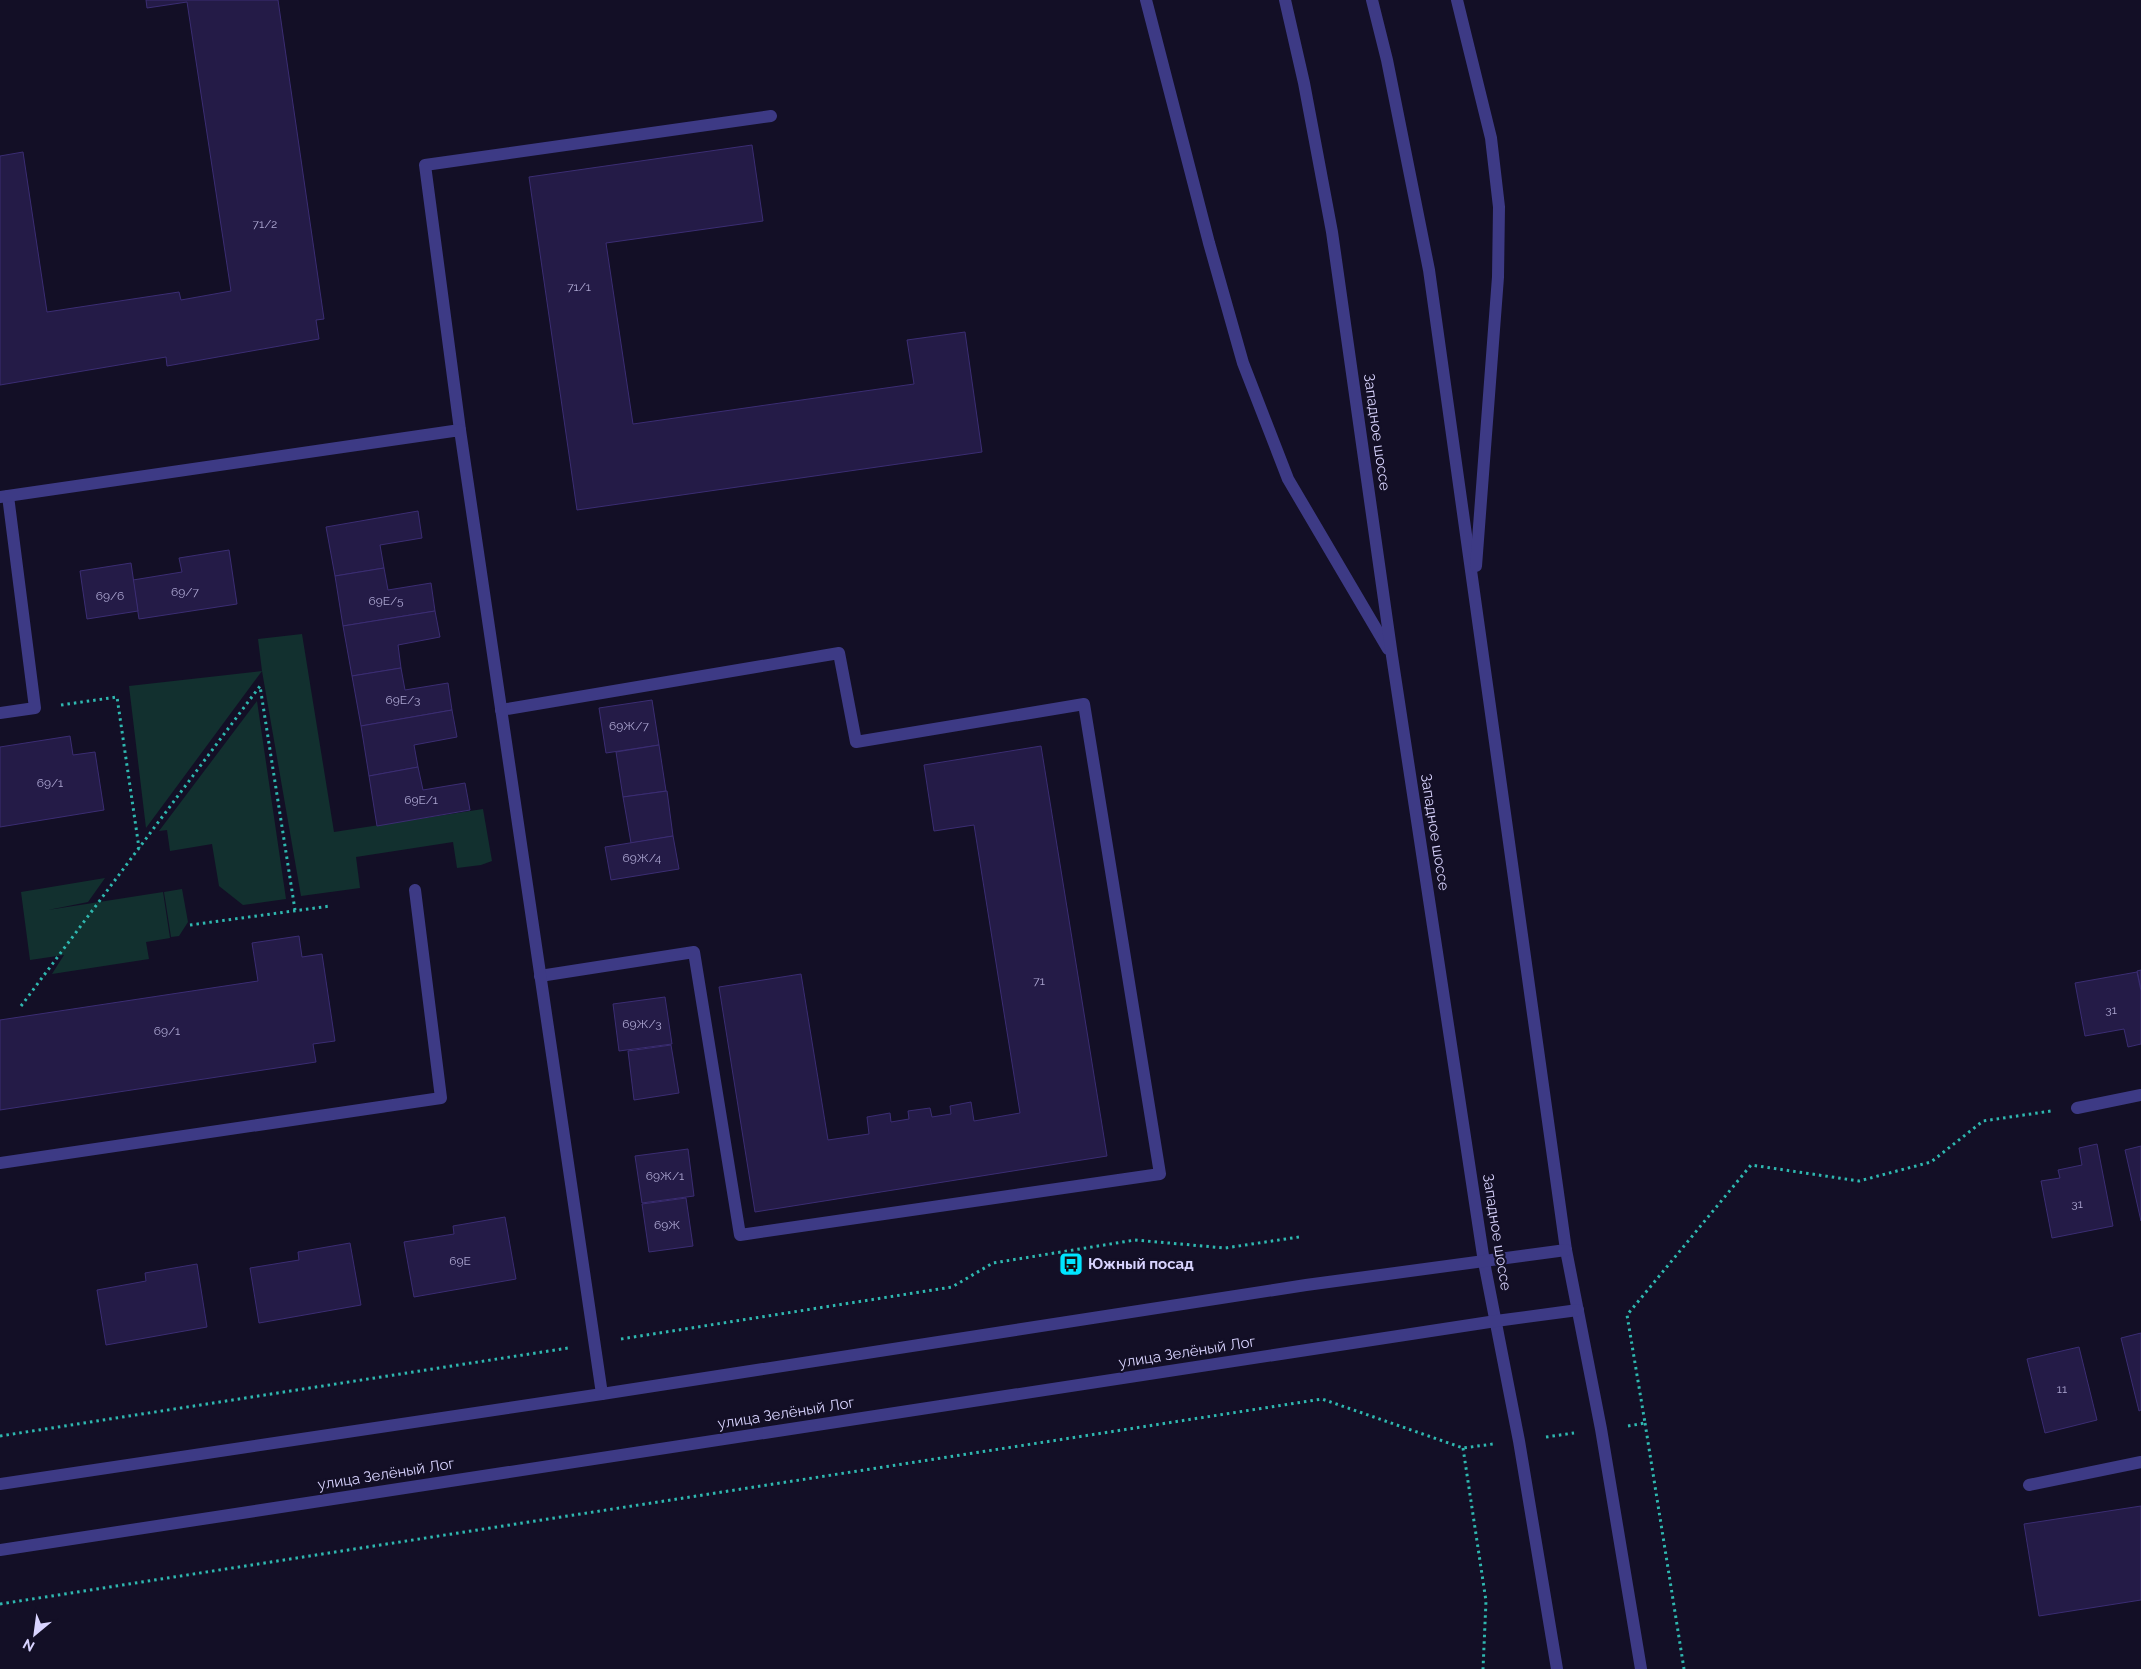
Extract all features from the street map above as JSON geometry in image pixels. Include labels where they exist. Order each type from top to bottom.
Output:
[{"type":"street","points":[[1146,0],[1209,243],[1243,363],[1288,479],[1392,656]]},
{"type":"street","name":"Западное шоссе","points":[[1285,0],[1304,83],[1332,232],[1392,656],[1484,1262],[1519,1441],[1557,1669]]},
{"type":"street","points":[[1372,0],[1387,60],[1429,270],[1566,1250],[1601,1429],[1642,1669]]},
{"type":"street","points":[[1457,0],[1490,138],[1499,207],[1498,277],[1474,591]]},
{"type":"street","points":[[602,1394],[460,430],[424,165],[771,116]]},
{"type":"street","points":[[0,713],[35,708],[4,497],[460,430]]},
{"type":"street","points":[[501,710],[839,653],[856,742],[1084,704],[1160,1174],[740,1235],[694,952],[540,976]]},
{"type":"street","points":[[0,1163],[441,1098],[415,890]]},
{"type":"street","points":[[2077,1108],[2141,1095]]},
{"type":"street","points":[[0,1484],[602,1394],[1306,1285],[1566,1250]]},
{"type":"street","name":"улица Зелёный Лог","points":[[0,1550],[1496,1320],[1578,1310]]},
{"type":"street","points":[[2029,1485],[2141,1462]]},
{"type":"path","points":[[20,1006],[260,686],[295,910]]},
{"type":"path","points":[[35,708],[117,698],[139,848]]},
{"type":"path","points":[[190,925],[330,906]]},
{"type":"path","points":[[1684,1669],[1627,1315],[1751,1165],[1859,1182],[1931,1162],[1983,1121],[2077,1108]]},
{"type":"path","points":[[0,1436],[952,1287],[993,1263],[1135,1240],[1225,1248],[1299,1237]]},
{"type":"path","points":[[0,1604],[1322,1400],[1463,1448],[1645,1423]]},
{"type":"path","points":[[1463,1448],[1486,1601],[1484,1669]]},
{"type":"green space","points":[[302,634],[334,832],[483,809],[492,861],[481,865],[457,868],[453,842],[356,857],[360,888],[301,896],[258,639]]},
{"type":"green space","points":[[262,671],[146,828],[129,686]]},
{"type":"green space","points":[[257,701],[286,899],[243,905],[219,886],[212,844],[170,851],[167,830],[159,831]]},
{"type":"green space","points":[[105,878],[88,902],[48,910],[163,892],[170,938],[146,942],[149,959],[52,974],[64,955],[30,960],[21,892]]},
{"type":"green space","points":[[182,889],[188,922],[179,936],[171,937],[164,892]]},
{"type":"building","points":[[146,0],[278,0],[324,319],[316,320],[319,339],[167,366],[166,357],[0,385],[0,156],[23,152],[47,312],[179,292],[181,300],[231,291],[187,2],[147,8]]},
{"type":"building","points":[[752,145],[763,221],[606,243],[633,424],[914,384],[907,340],[965,332],[982,452],[577,510],[529,177]]},
{"type":"building","points":[[418,511],[422,538],[380,545],[384,568],[335,576],[326,527]]},
{"type":"building","points":[[229,550],[237,604],[139,619],[133,580],[182,572],[179,558]]},
{"type":"building","points":[[131,563],[138,611],[87,619],[80,571]]},
{"type":"building","points":[[384,568],[388,590],[431,583],[435,611],[343,626],[335,576]]},
{"type":"building","points":[[435,611],[440,637],[398,645],[401,668],[352,676],[343,626]]},
{"type":"building","points":[[401,668],[405,690],[448,683],[452,710],[361,726],[352,676]]},
{"type":"building","points":[[652,700],[659,745],[606,753],[599,708]]},
{"type":"building","points":[[452,710],[457,737],[414,745],[418,767],[369,776],[361,726]]},
{"type":"building","points":[[70,736],[73,755],[95,752],[104,810],[0,827],[0,747]]},
{"type":"building","points":[[659,745],[666,791],[623,797],[616,752]]},
{"type":"building","points":[[1041,746],[1107,1156],[755,1212],[719,987],[801,974],[828,1140],[869,1134],[867,1117],[890,1113],[891,1122],[909,1119],[908,1111],[930,1108],[932,1117],[951,1114],[950,1106],[971,1102],[974,1121],[1020,1113],[974,825],[934,831],[924,765]]},
{"type":"building","points":[[418,767],[423,790],[465,783],[470,810],[377,826],[369,776]]},
{"type":"building","points":[[667,791],[673,836],[631,843],[623,797]]},
{"type":"building","points":[[673,836],[679,869],[611,880],[605,847]]},
{"type":"building","points":[[299,936],[302,957],[322,954],[335,1041],[313,1044],[316,1062],[0,1110],[0,1020],[258,981],[252,943]]},
{"type":"building","points":[[2141,970],[2141,989],[2137,971]]},
{"type":"building","points":[[2137,972],[2141,991],[2141,1044],[2128,1047],[2124,1029],[2085,1036],[2075,983]]},
{"type":"building","points":[[665,997],[672,1044],[619,1051],[613,1004]]},
{"type":"building","points":[[671,1045],[679,1093],[634,1100],[628,1051]]},
{"type":"building","points":[[2097,1144],[2113,1226],[2052,1238],[2041,1181],[2060,1178],[2058,1170],[2082,1165],[2079,1148]]},
{"type":"building","points":[[2141,1146],[2141,1221],[2125,1150]]},
{"type":"building","points":[[688,1149],[694,1196],[642,1203],[635,1156]]},
{"type":"building","points":[[686,1198],[693,1246],[649,1252],[642,1204]]},
{"type":"building","points":[[505,1217],[516,1279],[414,1297],[404,1242],[454,1234],[453,1226]]},
{"type":"building","points":[[350,1243],[361,1305],[259,1323],[250,1268],[299,1260],[298,1252]]},
{"type":"building","points":[[197,1264],[207,1327],[106,1345],[97,1290],[146,1281],[145,1273]]},
{"type":"building","points":[[2141,1333],[2141,1410],[2139,1411],[2121,1338]]},
{"type":"building","points":[[2079,1347],[2097,1420],[2045,1433],[2027,1359]]},
{"type":"building","points":[[2141,1506],[2141,1600],[2039,1616],[2024,1524]]},
{"type":"place","name":"Южный посад","points":[[1071,1264]]}]
